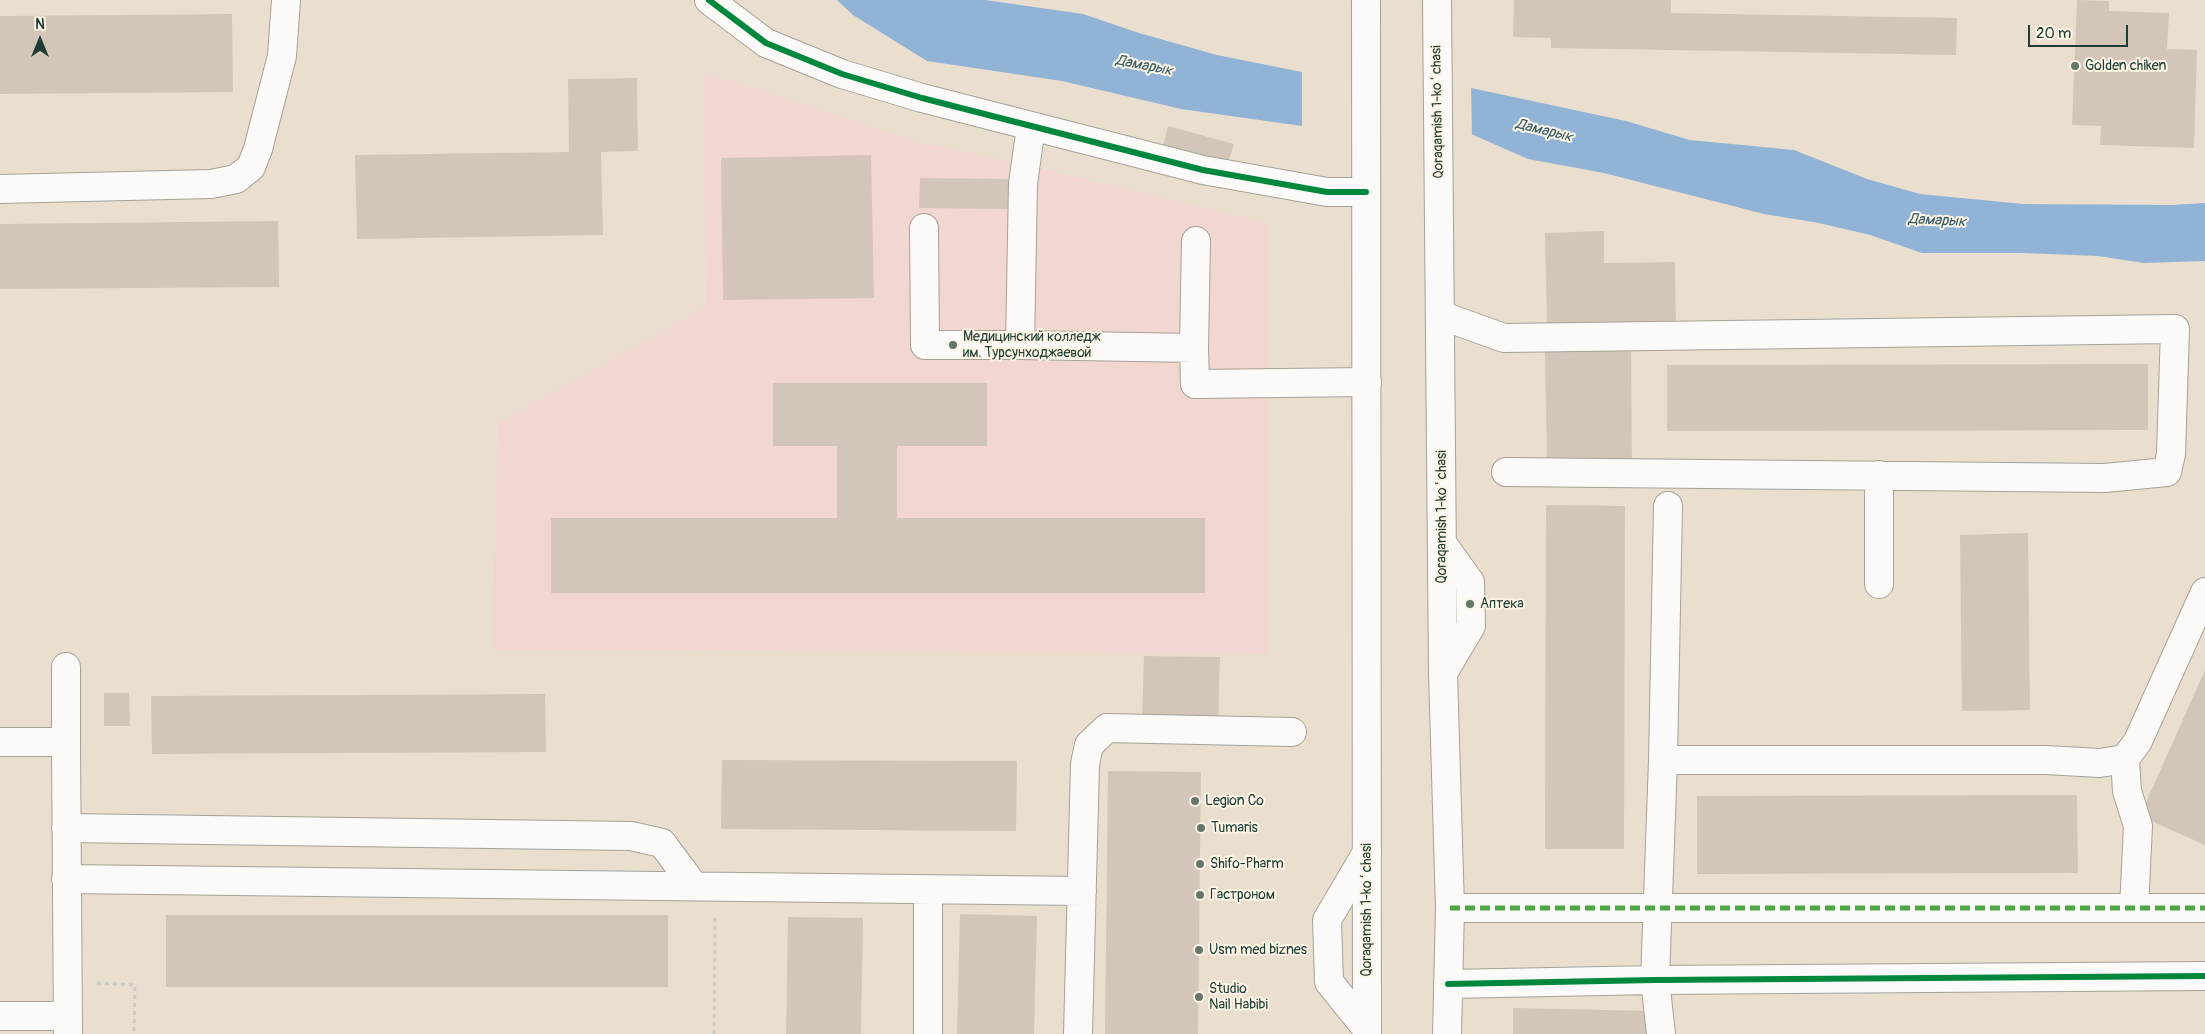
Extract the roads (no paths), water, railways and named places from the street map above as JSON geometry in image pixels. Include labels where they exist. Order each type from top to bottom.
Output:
[{"type":"street","points":[[0,189],[211,184],[236,179],[251,167],[258,149],[282,56],[286,0]]},
{"type":"street","points":[[709,0],[766,43],[842,74],[922,98],[1203,170],[1327,192],[1366,185]]},
{"type":"street","name":"Qoraqamish 1-koʻchasi","points":[[1366,0],[1367,1032]]},
{"type":"street","name":"Qoraqamish 1-koʻchasi","points":[[1438,0],[1443,673],[1450,908],[1447,1034]]},
{"type":"street","points":[[1020,345],[1023,184],[1031,126]]},
{"type":"street","points":[[924,228],[925,345],[1194,348]]},
{"type":"street","points":[[1196,241],[1194,348],[1196,384],[1367,382]]},
{"type":"street","points":[[1440,315],[1504,338],[2175,329],[2171,454],[2167,472],[2105,478],[1506,472]]},
{"type":"street","points":[[1880,476],[1880,584]]},
{"type":"street","points":[[1661,1034],[1655,980],[1663,760],[1668,506]]},
{"type":"street","points":[[2134,908],[2138,826],[2128,791],[2125,759],[2138,741],[2205,592]]},
{"type":"street","points":[[0,1016],[68,1025],[66,667]]},
{"type":"street","points":[[1078,1034],[1085,764],[1089,745],[1107,728],[1292,732]]},
{"type":"street","points":[[0,742],[66,742]]},
{"type":"street","points":[[1663,760],[2036,760],[2100,763],[2125,759]]},
{"type":"street","points":[[66,828],[631,836],[662,843],[705,886]]},
{"type":"street","points":[[1367,852],[1327,920],[1329,982],[1367,1032]]},
{"type":"street","points":[[66,879],[1082,891]]},
{"type":"street","points":[[928,890],[928,1034]]},
{"type":"street","points":[[1450,908],[1658,910],[2205,908]]},
{"type":"street","points":[[1448,984],[1655,980],[2205,976]]},
{"type":"water","name":"Дамарык","points":[[837,0],[985,0],[1083,14],[1139,33],[1217,55],[1302,72],[1471,88],[1626,121],[1690,140],[1794,150],[1867,179],[1920,194],[2023,204],[2173,205],[2205,203],[2205,261],[2144,263],[2098,256],[2023,253],[1922,253],[1870,235],[1819,223],[1764,214],[1604,173],[1528,159],[1471,134],[1302,126],[1181,109],[1062,81],[927,61],[853,15]]},
{"type":"place","name":"Golden chiken","points":[[2075,66]]},
{"type":"place","name":"Медицинский колледж им. Турсунходжаевой","points":[[953,345]]},
{"type":"place","name":"Аптека","points":[[1470,604]]},
{"type":"place","name":"Legion Co","points":[[1195,801]]},
{"type":"place","name":"Tumaris","points":[[1201,828]]},
{"type":"place","name":"Shifo-Pharm","points":[[1200,864]]},
{"type":"place","name":"Гастроном","points":[[1200,895]]},
{"type":"place","name":"Usm med biznes","points":[[1199,950]]},
{"type":"place","name":"Studio Nail Habibi","points":[[1199,997]]}]
